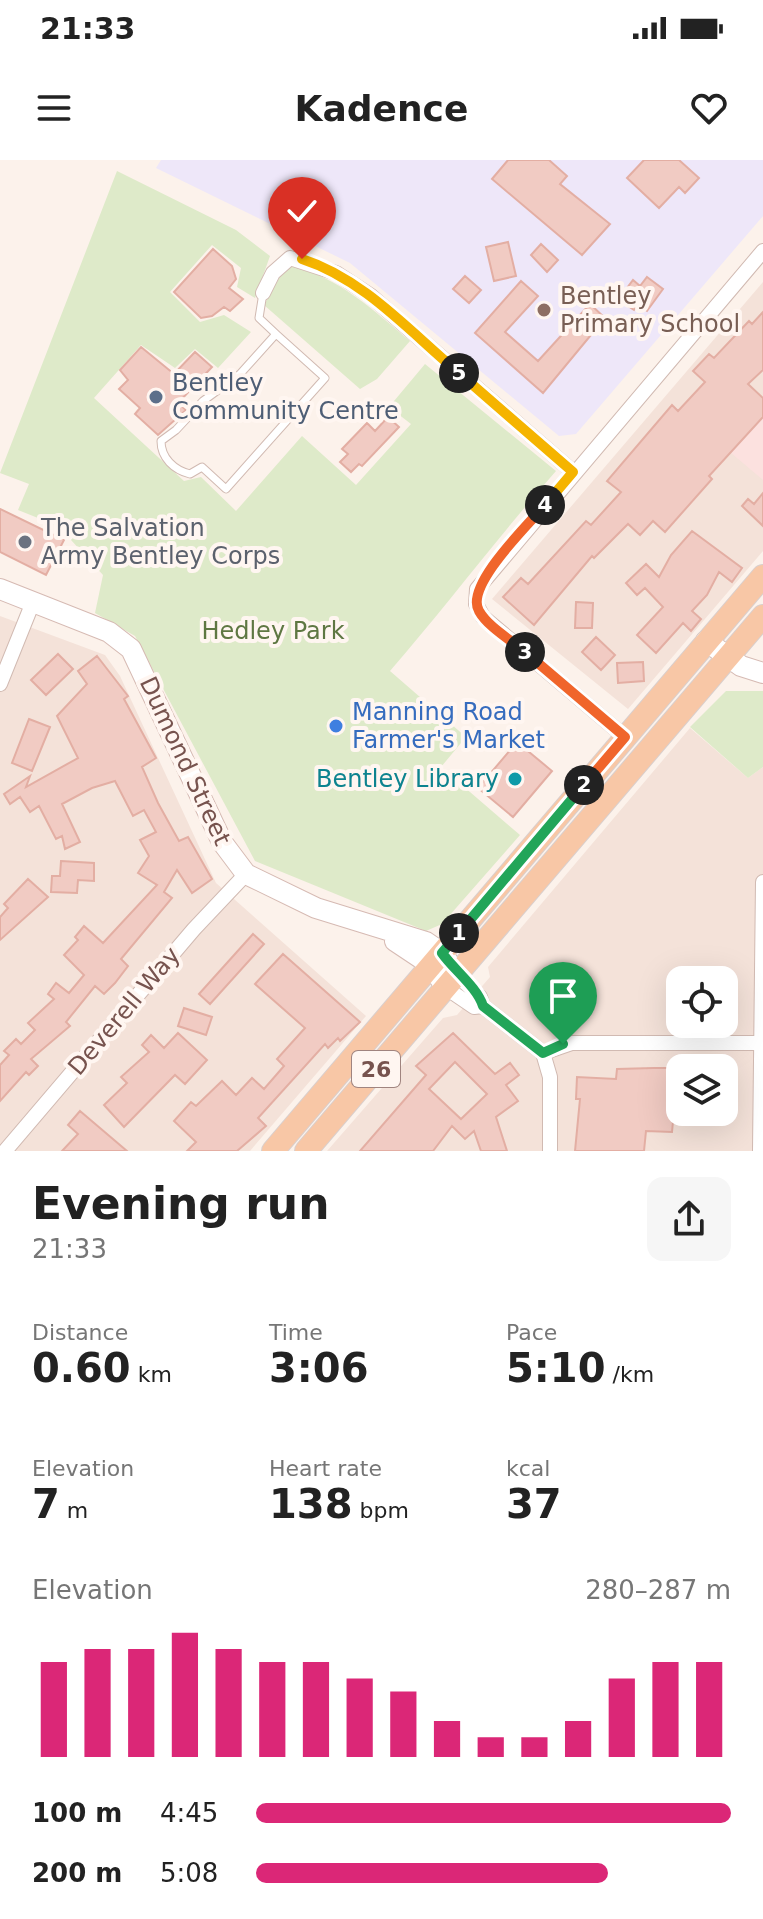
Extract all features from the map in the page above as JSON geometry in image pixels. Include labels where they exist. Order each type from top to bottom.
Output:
[{"type":"main road","name":"26","points":[[273,1151],[763,576]]},
{"type":"main road","name":"26","points":[[306,1151],[763,616]]},
{"type":"street","points":[[625,737],[483,617],[476,604],[477,589],[763,251]]},
{"type":"street","points":[[263,293],[273,273],[290,258],[336,273],[371,296],[573,472]]},
{"type":"street","name":"Dumond Street","points":[[0,589],[109,632],[131,649],[222,842],[246,874],[316,908],[374,928],[406,934],[436,959],[451,981]]},
{"type":"street","points":[[0,684],[33,602]]},
{"type":"street","points":[[712,634],[763,673]]},
{"type":"street","points":[[734,651],[763,663]]},
{"type":"street","name":"Deverell Way","points":[[5,1151],[194,929],[246,874]]},
{"type":"street","points":[[760,1151],[763,882]]},
{"type":"street","points":[[451,981],[474,1007],[483,1006],[543,1053],[550,1077],[550,1151]]},
{"type":"street","points":[[543,1053],[572,1043],[760,1043]]},
{"type":"lane","points":[[263,293],[259,318],[325,378],[226,489],[202,467],[190,474],[178,471],[164,456],[161,441],[203,401],[240,374],[276,334]]},
{"type":"shaded area","name":"Bentley Primary School","points":[[161,160],[763,160],[763,216],[576,434],[559,436],[350,263],[156,168]]},
{"type":"shaded area","points":[[763,282],[763,551],[628,709],[492,599]]},
{"type":"shaded area","points":[[763,416],[763,480],[731,453]]},
{"type":"shaded area","points":[[0,616],[105,655],[120,676],[216,883],[366,1016],[250,1151],[0,1151]]},
{"type":"shaded area","points":[[690,728],[748,778],[763,767],[763,1151],[327,1151],[443,1018],[457,1015],[490,977],[488,967]]},
{"type":"green space","name":"Hedley Park","points":[[117,171],[236,230],[270,256],[255,298],[237,287],[241,268],[212,245],[170,292],[200,322],[224,315],[251,332],[218,368],[195,349],[175,368],[141,345],[94,398],[184,481],[201,477],[236,511],[302,436],[356,485],[411,424],[389,407],[425,364],[556,471],[390,671],[466,737],[441,767],[520,835],[442,924],[426,931],[255,861],[135,636],[95,613],[103,575],[71,540],[73,532],[18,510],[29,484],[0,473]]},
{"type":"green space","points":[[292,266],[341,287],[410,341],[377,379],[360,389],[264,305],[282,273]]},
{"type":"green space","points":[[726,691],[763,691],[763,767],[748,778],[690,727]]},
{"type":"building","points":[[508,160],[549,160],[567,176],[560,184],[610,224],[582,255],[492,179]]},
{"type":"building","points":[[644,160],[679,160],[699,178],[685,193],[679,187],[659,208],[627,178]]},
{"type":"building","points":[[508,242],[516,276],[494,281],[486,247]]},
{"type":"building","points":[[541,244],[558,260],[547,272],[531,255]]},
{"type":"building","name":"Bentley Community Centre","points":[[213,249],[232,266],[236,279],[229,288],[243,299],[230,311],[224,307],[212,316],[201,318],[174,292]]},
{"type":"building","points":[[465,276],[481,290],[469,303],[453,289]]},
{"type":"building","points":[[647,277],[663,289],[647,311],[638,305],[634,310],[625,304],[630,296],[624,292],[633,280],[640,286]]},
{"type":"building","points":[[521,281],[538,296],[505,332],[538,361],[590,304],[605,318],[543,393],[475,333]]},
{"type":"building","points":[[763,312],[763,370],[748,384],[763,398],[763,417],[709,476],[712,479],[665,532],[653,521],[640,535],[628,524],[594,558],[592,556],[534,625],[503,597],[521,578],[528,584],[586,521],[591,525],[621,492],[607,481],[672,405],[678,411],[705,382],[693,371],[709,354],[714,358],[749,321],[752,324]]},
{"type":"building","name":"Bentley Community Centre","points":[[141,347],[174,374],[195,352],[212,367],[178,403],[186,410],[158,435],[135,414],[140,408],[119,389],[128,380],[120,370]]},
{"type":"building","points":[[388,417],[399,427],[362,466],[359,464],[351,472],[340,462],[348,454],[342,449],[367,423],[375,431]]},
{"type":"building","points":[[763,493],[763,526],[742,506],[748,499],[754,504]]},
{"type":"building","points":[[0,509],[64,540],[46,575],[0,552]]},
{"type":"building","points":[[692,531],[742,568],[732,582],[719,572],[707,595],[692,611],[701,619],[691,631],[683,623],[656,653],[637,635],[663,607],[645,588],[637,595],[626,583],[646,564],[659,577],[671,555]]},
{"type":"building","points":[[576,602],[593,603],[592,628],[575,628]]},
{"type":"building","points":[[596,637],[615,655],[601,670],[582,652]]},
{"type":"building","points":[[58,654],[73,669],[46,695],[31,680]]},
{"type":"building","points":[[97,656],[128,696],[124,699],[156,758],[142,767],[158,803],[179,841],[188,837],[212,879],[192,893],[177,870],[164,892],[172,898],[121,959],[128,966],[115,983],[104,994],[95,986],[66,1022],[70,1026],[31,1059],[38,1066],[29,1075],[26,1072],[0,1101],[0,1065],[9,1055],[4,1051],[16,1039],[21,1044],[35,1030],[28,1023],[54,999],[48,994],[56,983],[69,993],[84,975],[64,955],[78,940],[75,937],[84,926],[103,943],[157,885],[138,873],[149,856],[140,840],[156,832],[144,810],[133,816],[115,781],[92,788],[62,804],[80,842],[65,849],[62,836],[56,839],[39,806],[30,812],[20,797],[10,804],[4,794],[30,776],[26,787],[78,758],[57,716],[87,684],[78,671]]},
{"type":"building","points":[[643,662],[644,681],[618,683],[617,663]]},
{"type":"building","points":[[29,719],[50,727],[32,771],[12,763]]},
{"type":"building","name":"Bentley Library","points":[[517,742],[552,771],[513,817],[478,788]]},
{"type":"building","points":[[61,861],[94,863],[94,881],[78,880],[77,893],[51,892],[52,876],[60,876]]},
{"type":"building","points":[[28,879],[48,897],[0,940],[0,917],[8,908],[4,904]]},
{"type":"building","points":[[253,934],[264,944],[210,1004],[199,994]]},
{"type":"building","points":[[283,954],[360,1022],[340,1041],[338,1038],[328,1048],[325,1044],[258,1118],[266,1126],[237,1151],[187,1151],[196,1142],[174,1121],[191,1102],[196,1106],[222,1081],[236,1095],[252,1078],[264,1089],[284,1066],[277,1059],[305,1028],[255,984]]},
{"type":"building","points":[[184,1008],[212,1017],[206,1035],[178,1026]]},
{"type":"building","points":[[178,1033],[207,1060],[185,1084],[175,1075],[124,1127],[104,1105],[127,1083],[121,1077],[149,1052],[142,1045],[151,1035],[164,1048]]},
{"type":"building","points":[[453,1033],[495,1074],[510,1063],[519,1075],[506,1085],[518,1101],[496,1117],[507,1151],[481,1151],[474,1131],[465,1139],[452,1126],[433,1151],[360,1151],[426,1075],[416,1066]],"holes":[[[455,1062],[487,1094],[461,1119],[429,1089]]]},
{"type":"building","points":[[666,1068],[666,1126],[673,1126],[672,1132],[646,1131],[644,1151],[575,1151],[580,1099],[576,1099],[577,1077],[616,1079],[617,1069]]},
{"type":"building","points":[[80,1111],[127,1151],[62,1151],[78,1134],[68,1125]]},
{"type":"place","name":"Bentley Primary School","points":[[544,310]]},
{"type":"place","name":"Bentley Community Centre","points":[[156,397]]},
{"type":"place","name":"The Salvation Army Bentley Corps","points":[[25,542]]},
{"type":"place","name":"Manning Road Farmer's Market","points":[[336,726]]},
{"type":"place","name":"Bentley Library","points":[[515,779]]},
{"type":"route","points":[[302,259],[336,273],[371,296],[573,472],[479,584],[476,604],[483,617],[625,737],[442,953],[457,975],[480,997],[483,1006],[523,1038],[543,1053],[563,1044]]}]
